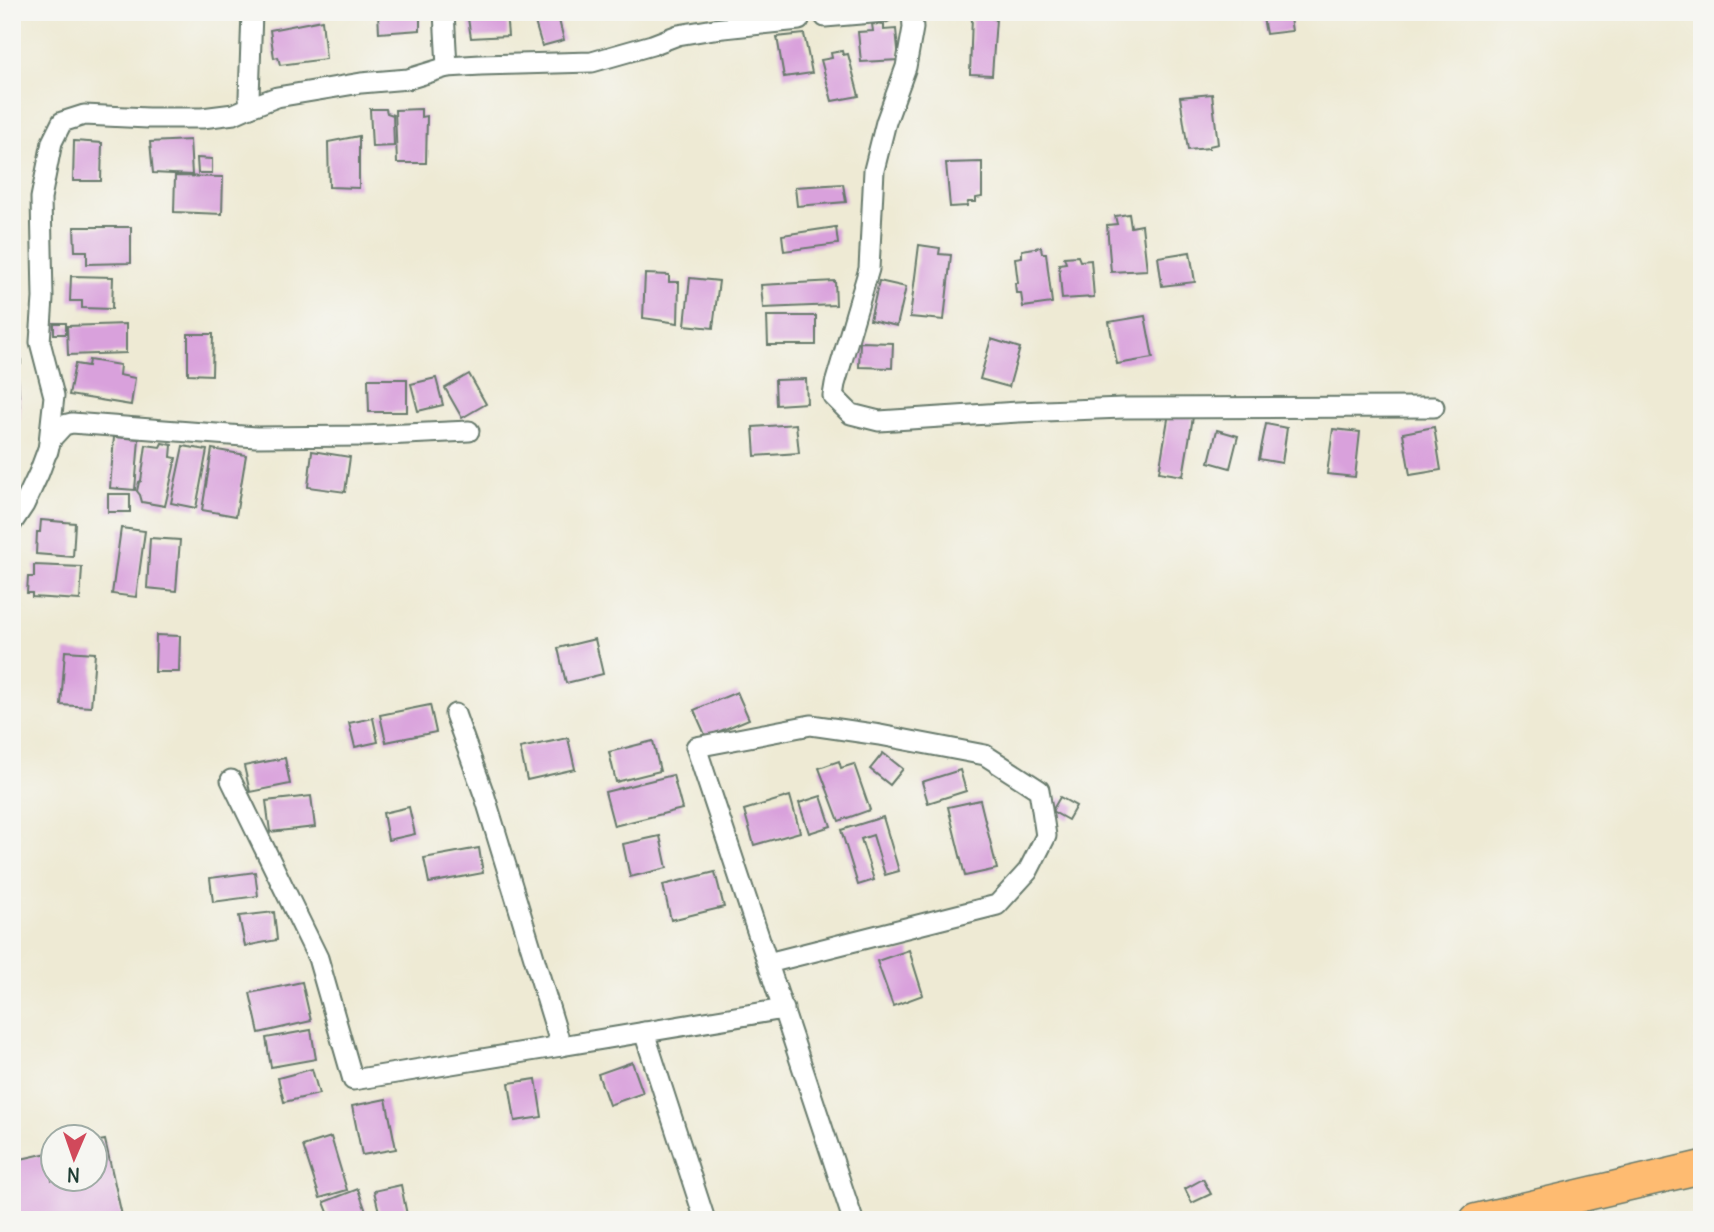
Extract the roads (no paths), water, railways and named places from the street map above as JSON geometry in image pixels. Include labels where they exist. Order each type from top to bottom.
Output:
[{"type":"highway","points":[[1476,1220],[1702,1167]]},
{"type":"street","points":[[250,107],[252,12]]},
{"type":"street","points":[[444,12],[447,68]]},
{"type":"street","points":[[824,12],[825,17],[884,12]]},
{"type":"street","points":[[912,12],[913,28],[906,67],[886,121],[874,170],[869,269],[833,396],[851,414],[879,421],[1123,408],[1434,407]]},
{"type":"street","points":[[48,451],[54,396],[40,342],[43,298],[41,198],[52,142],[62,122],[84,115],[202,118],[234,114],[277,97],[361,83],[408,79],[447,68],[592,62],[678,35],[799,20]]},
{"type":"street","points":[[12,523],[24,505],[52,438],[64,425],[72,423],[256,437],[469,432]]},
{"type":"street","points":[[455,714],[485,797],[561,1046]]},
{"type":"street","points":[[768,963],[997,905],[1028,871],[1046,835],[1039,790],[985,755],[811,725],[696,747],[853,1220]]},
{"type":"street","points":[[231,780],[318,958],[353,1080],[784,1009]]},
{"type":"street","points":[[644,1032],[705,1220]]}]
